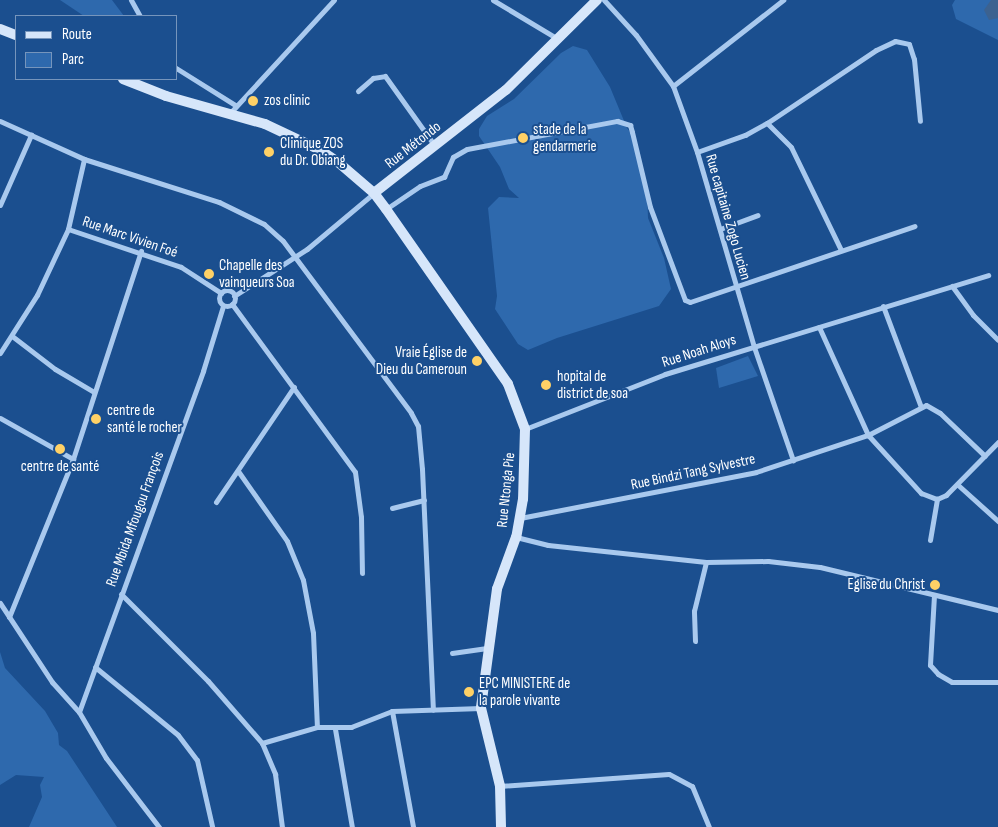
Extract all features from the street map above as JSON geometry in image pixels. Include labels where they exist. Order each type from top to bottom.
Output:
[{"type":"street","points":[[131,0],[139,15]]},
{"type":"street","points":[[178,69],[233,108],[334,0]]},
{"type":"street","points":[[492,0],[558,39]]},
{"type":"street","name":"Rue Métondo","points":[[234,296],[295,258],[374,193],[506,90],[597,0]]},
{"type":"street","name":"Rue capitaine Zogo Lucien","points":[[604,0],[636,35],[673,86],[697,152],[754,347],[793,460]]},
{"type":"street","points":[[673,86],[783,0]]},
{"type":"street","points":[[0,29],[15,35]]},
{"type":"street","points":[[697,152],[745,135],[767,123],[876,50],[902,41],[909,44],[914,59],[920,120]]},
{"type":"street","points":[[358,91],[373,78],[385,76],[435,146]]},
{"type":"street","name":"Rue Ntonga Pie","points":[[126,80],[172,98],[233,108],[320,150],[374,193],[498,368],[512,393],[525,429],[520,518],[516,537],[500,576],[482,708],[500,786],[501,827]]},
{"type":"street","points":[[0,121],[84,159],[184,189],[247,214],[274,233],[295,258],[411,413],[420,440],[433,710]]},
{"type":"street","points":[[386,208],[420,186],[444,177],[453,157],[467,149],[624,122],[632,132],[650,207],[682,297],[690,302],[915,226]]},
{"type":"street","points":[[767,123],[791,147],[841,250]]},
{"type":"street","points":[[0,205],[31,134]]},
{"type":"street","name":"Rue Marc Vivien Foé","points":[[84,159],[68,229],[141,251],[181,267],[222,293]]},
{"type":"street","points":[[720,229],[758,215]]},
{"type":"street","points":[[0,353],[37,295],[68,229]]},
{"type":"street","points":[[9,617],[73,459],[141,251]]},
{"type":"street","name":"Rue Noah Aloys","points":[[525,429],[665,374],[988,275]]},
{"type":"street","points":[[952,286],[973,315],[998,340]]},
{"type":"street","points":[[227,290],[234,296],[232,304],[224,306],[219,301],[222,293],[227,290]]},
{"type":"street","points":[[232,304],[355,472],[361,517],[362,574]]},
{"type":"street","name":"Rue Mbida Mfougou François","points":[[79,712],[203,371],[224,306]]},
{"type":"street","points":[[883,306],[920,407],[933,407],[985,456]]},
{"type":"street","points":[[819,327],[868,435],[921,493],[937,499]]},
{"type":"street","points":[[12,336],[54,369],[94,392]]},
{"type":"street","points":[[216,502],[294,387]]},
{"type":"street","name":"Rue Bindzi Tang Sylvestre","points":[[520,518],[688,488],[793,460],[868,435],[920,407]]},
{"type":"street","points":[[0,418],[73,459]]},
{"type":"street","points":[[930,540],[937,499],[958,485],[998,442]]},
{"type":"street","points":[[238,471],[287,541],[304,580],[313,633],[317,727]]},
{"type":"street","points":[[958,485],[998,521]]},
{"type":"street","points":[[392,508],[424,500]]},
{"type":"street","points":[[516,537],[548,545],[706,562],[768,561],[820,567],[998,610]]},
{"type":"street","points":[[694,641],[694,611],[706,562]]},
{"type":"street","points":[[121,594],[205,678],[262,743],[275,774],[282,827]]},
{"type":"street","points":[[934,595],[930,665],[938,674],[952,682],[998,682]]},
{"type":"street","points":[[0,603],[60,692],[79,712],[106,758],[159,827]]},
{"type":"street","points":[[452,653],[489,648]]},
{"type":"street","points":[[95,667],[178,735],[197,760],[212,826]]},
{"type":"street","points":[[262,743],[317,727],[351,727],[392,711],[482,708]]},
{"type":"street","points":[[392,711],[414,827]]},
{"type":"street","points":[[335,728],[352,827]]},
{"type":"street","points":[[500,786],[669,774],[692,786],[710,827]]},
{"type":"green space","points":[[60,0],[112,0],[123,15],[82,15]]},
{"type":"green space","points":[[955,0],[998,0],[998,40],[956,19],[952,5]]},
{"type":"green space","points":[[573,46],[587,50],[610,87],[627,128],[634,137],[647,190],[648,218],[664,258],[671,289],[659,306],[557,338],[528,350],[518,344],[495,309],[497,296],[488,208],[499,197],[519,198],[509,189],[500,167],[479,136],[479,129],[487,116],[514,99],[561,53]]},
{"type":"green space","points":[[748,356],[758,376],[719,388],[716,368]]},
{"type":"green space","points":[[0,652],[5,668],[45,711],[58,733],[59,745],[67,751],[117,827],[29,827],[42,797],[40,785],[44,777],[16,775],[0,785]]},
{"type":"shaded area","points":[[991,0],[998,0],[998,18],[989,20],[984,10]]},
{"type":"place","name":"zos clinic","points":[[253,101]]},
{"type":"place","name":"stade de la gendarmerie","points":[[523,138]]},
{"type":"place","name":"Clinique ZOS du Dr. Obiang","points":[[269,152]]},
{"type":"place","name":"Chapelle des vainqueurs Soa","points":[[209,274]]},
{"type":"place","name":"Vraie Église de Dieu du Cameroun","points":[[477,361]]},
{"type":"place","name":"hopital de district de soa","points":[[546,385]]},
{"type":"place","name":"centre de santé le rocher","points":[[96,419]]},
{"type":"place","name":"centre de santé","points":[[60,449]]},
{"type":"place","name":"Eglise du Christ","points":[[935,585]]},
{"type":"place","name":"EPC MINISTERE de la parole vivante","points":[[469,692]]}]
